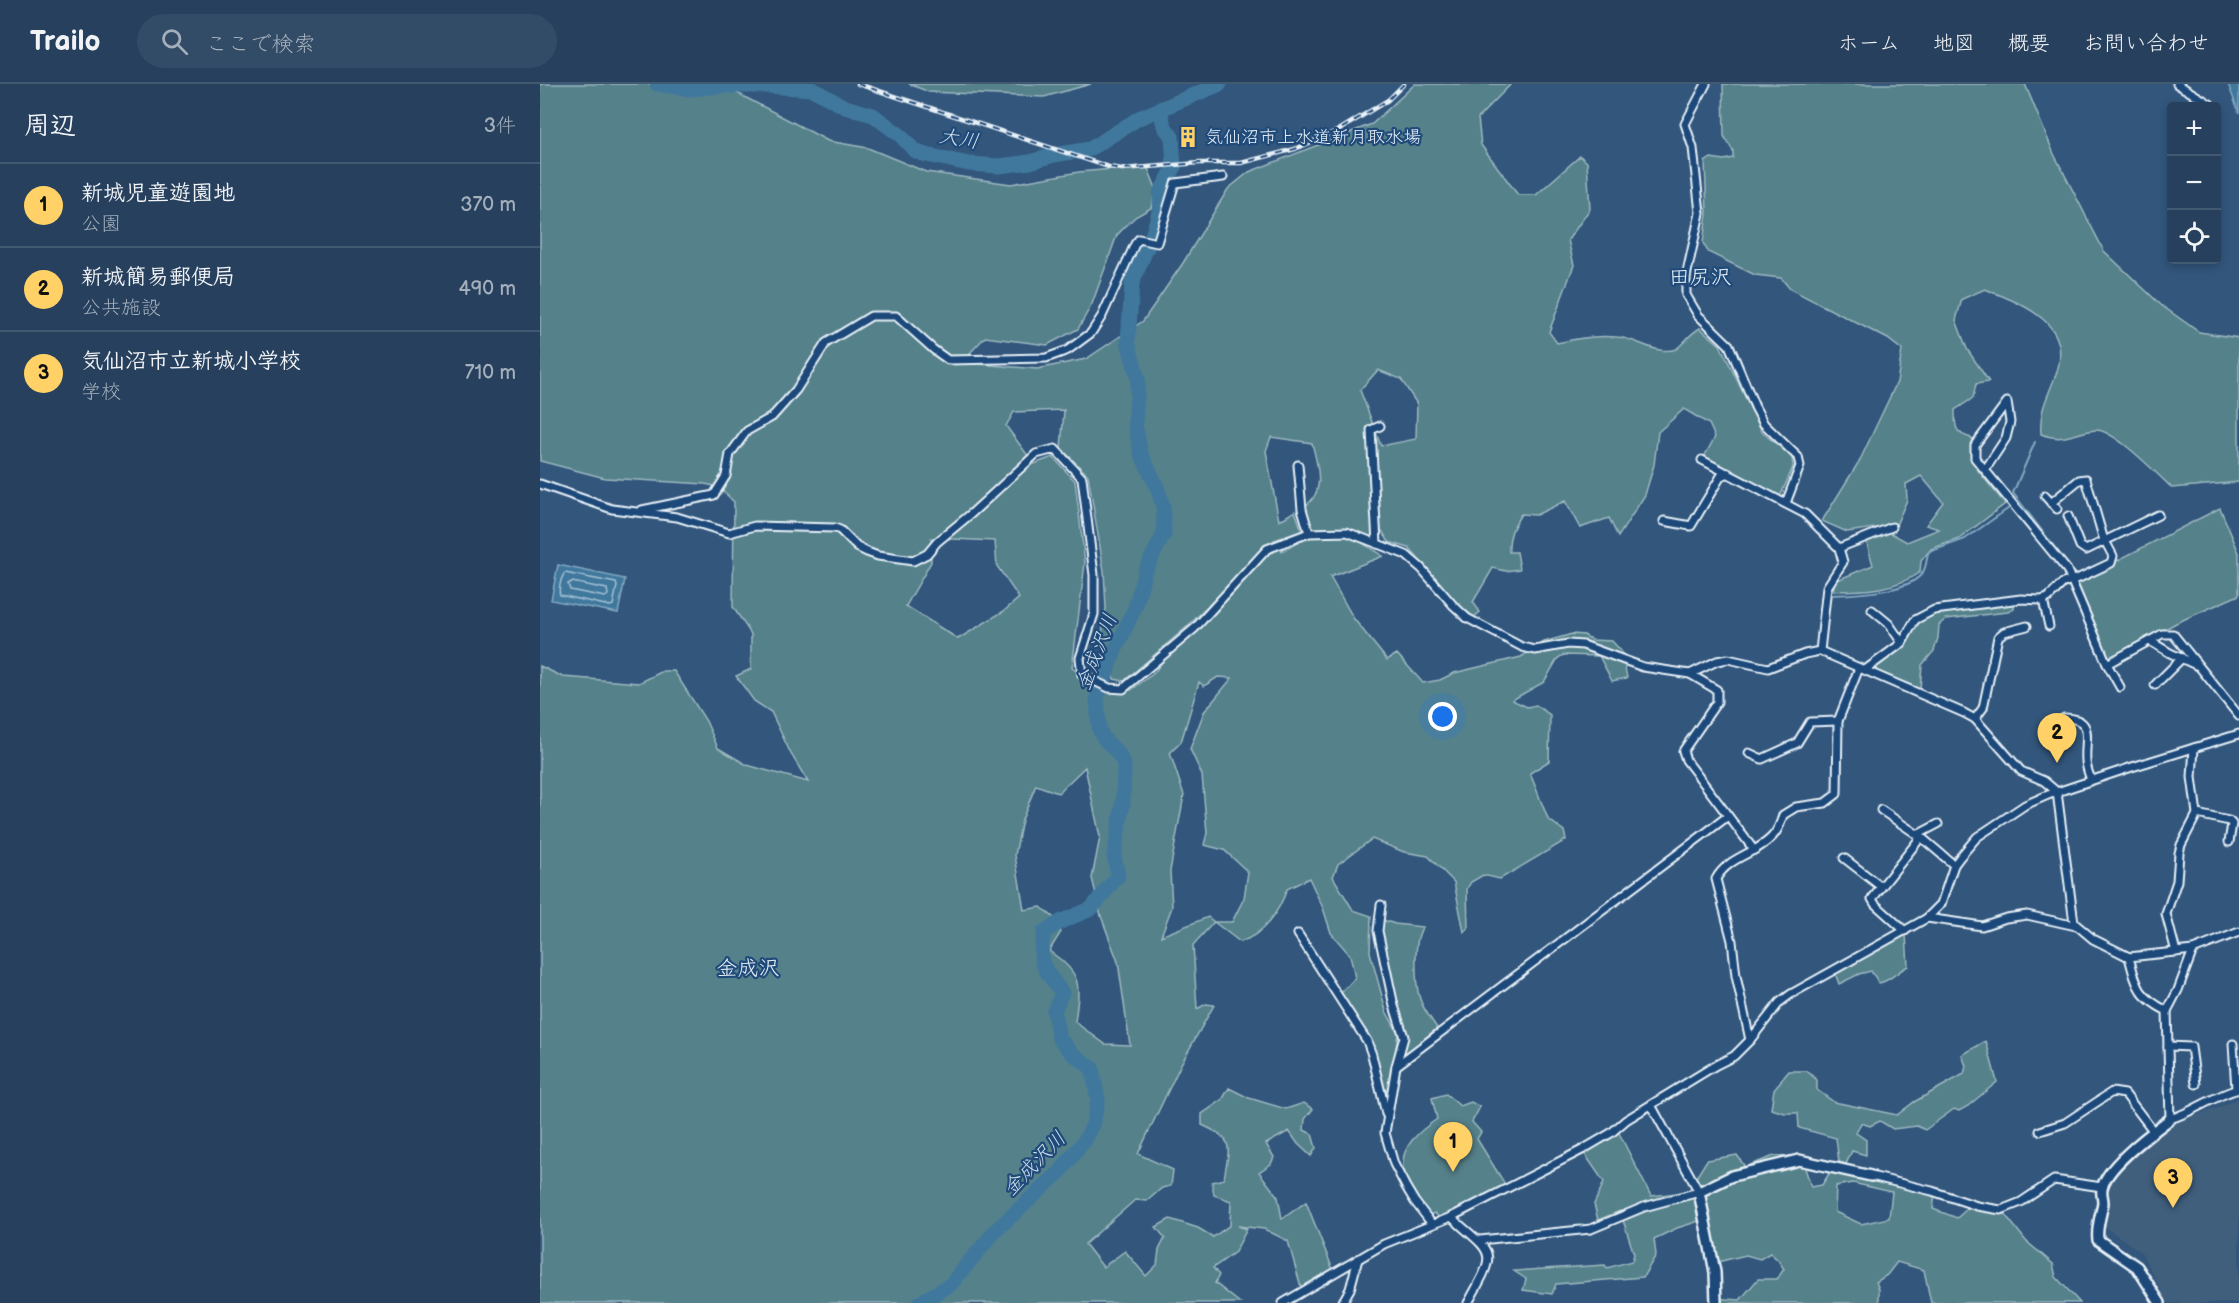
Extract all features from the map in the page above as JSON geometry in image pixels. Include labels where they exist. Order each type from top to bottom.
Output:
[{"type":"street","points":[[1706,84],[1685,124],[1693,148],[1700,213],[1686,277],[1686,295],[1698,315],[1729,345],[1764,424],[1798,457],[1800,466],[1786,503]]},
{"type":"street","points":[[2177,84],[2207,102]]},
{"type":"street","points":[[634,511],[714,495],[726,476],[730,454],[747,431],[772,417],[796,390],[826,343],[871,316],[896,316],[948,360],[1046,358],[1068,350],[1091,333],[1102,316],[1135,244],[1139,240],[1157,243],[1175,183],[1223,177]]},
{"type":"street","points":[[1985,470],[2006,438],[2010,422],[2007,402],[1975,445],[1975,458],[2067,570],[2107,664],[2120,687]]},
{"type":"street","points":[[1377,544],[1371,430],[1380,426]]},
{"type":"street","points":[[540,484],[612,509],[677,517],[729,533],[736,533],[755,526],[835,528],[857,547],[867,552],[878,556],[913,561],[927,554],[937,542],[1036,454],[1055,449],[1082,478],[1095,575],[1094,614],[1080,658],[1082,675],[1109,688],[1124,689],[1195,628],[1267,549],[1309,533],[1347,532],[1406,555],[1467,618],[1522,648],[1535,650],[1568,644],[1582,645],[1643,667],[1690,674],[1717,690],[1717,702],[1683,751],[1686,760],[1754,850]]},
{"type":"street","points":[[1702,460],[1805,514],[1839,548],[1843,562],[1827,587],[1820,651]]},
{"type":"street","points":[[1298,465],[1302,509],[1309,533]]},
{"type":"street","points":[[1664,521],[1691,526],[1721,476],[1728,473]]},
{"type":"street","points":[[1750,1040],[1736,976],[1732,941],[1716,879],[1719,872],[1730,863],[1771,841],[1780,827],[1783,815],[1796,807],[1825,803],[1837,794],[1838,721],[1862,669],[1902,643],[1915,620],[1934,610],[2021,599],[2043,600],[2048,598],[2062,583],[2111,563],[2113,556],[2103,537],[2086,479],[2079,480],[2051,503]]},
{"type":"street","points":[[2045,496],[2056,509]]},
{"type":"street","points":[[2068,516],[2082,549],[2086,550],[2158,515]]},
{"type":"street","points":[[1839,548],[1892,527]]},
{"type":"street","points":[[2043,600],[2049,626]]},
{"type":"street","points":[[1872,610],[1888,624],[1902,643]]},
{"type":"street","points":[[1975,719],[1983,708],[1998,637],[2004,632],[2027,626]]},
{"type":"street","points":[[2107,664],[2162,634],[2173,634],[2239,716]]},
{"type":"street","points":[[2150,641],[2199,666]]},
{"type":"street","points":[[1690,674],[1728,659],[1768,668],[1804,654],[1820,651],[1964,713],[1975,719],[2020,771],[2044,781],[2057,792],[2074,923],[2078,927],[2093,939],[2129,957],[2193,950],[2239,933]]},
{"type":"street","points":[[2155,685],[2182,658]]},
{"type":"street","points":[[2064,718],[2076,718],[2081,721],[2087,733],[2086,763],[2091,780]]},
{"type":"street","points":[[1749,753],[1762,759],[1797,743],[1810,722],[1838,721]]},
{"type":"street","points":[[1283,1303],[1384,1244],[1451,1217],[1582,1150],[1611,1133],[1626,1120],[1734,1056],[1750,1040],[1780,1002],[1791,994],[1927,918],[1941,904],[1954,865],[1977,837],[2025,805],[2091,780],[2239,734]]},
{"type":"street","points":[[2175,952],[2166,914],[2177,881],[2181,845],[2197,814],[2192,777],[2194,748]]},
{"type":"street","points":[[1881,810],[1919,836],[1954,865]]},
{"type":"street","points":[[2197,814],[2229,821],[2232,825],[2229,842]]},
{"type":"street","points":[[1396,1066],[1728,816]]},
{"type":"street","points":[[1905,931],[1875,904],[1872,898],[1919,836],[1938,824]]},
{"type":"street","points":[[1844,858],[1880,886]]},
{"type":"street","points":[[1381,905],[1378,931],[1394,1006],[1404,1037],[1396,1066],[1385,1133],[1394,1164],[1415,1202],[1432,1224]]},
{"type":"street","points":[[1927,918],[1982,926],[2006,918],[2027,915],[2078,927]]},
{"type":"street","points":[[1298,934],[1367,1041],[1387,1120]]},
{"type":"street","points":[[2170,1119],[2167,1011],[2178,990],[2193,950]]},
{"type":"street","points":[[2129,957],[2138,987],[2148,1001],[2167,1011]]},
{"type":"street","points":[[2160,1303],[2137,1267],[2098,1240],[2097,1232],[2103,1201],[2102,1187],[2115,1166],[2170,1119],[2187,1114],[2208,1101],[2238,1089],[2233,1044]]},
{"type":"street","points":[[2168,1046],[2191,1047],[2196,1084]]},
{"type":"street","points":[[2040,1131],[2065,1123],[2112,1092],[2125,1094],[2154,1132]]},
{"type":"street","points":[[1651,1105],[1699,1192],[1715,1272],[1716,1303]]},
{"type":"street","points":[[1451,1217],[1474,1238],[1480,1240],[1591,1229],[1644,1207],[1699,1192],[1732,1176],[1799,1160],[1871,1176],[1977,1206],[2001,1210],[2021,1202],[2054,1180],[2102,1187]]},
{"type":"street","points":[[1468,1303],[1487,1268],[1489,1255],[1480,1240]]},
{"type":"street","points":[[1342,1303],[1350,1289],[1358,1259]]},
{"type":"shaded area","points":[[2239,1098],[2239,1303],[2168,1303],[2141,1252],[2106,1228],[2108,1188],[2115,1171],[2143,1143],[2176,1121],[2218,1108]]},
{"type":"green space","points":[[540,84],[720,84],[828,141],[868,148],[926,172],[1011,184],[1079,172],[1147,166],[1156,188],[1151,208],[1135,217],[1117,235],[1092,304],[1078,329],[1047,345],[985,337],[970,353],[979,364],[1037,369],[1086,359],[1143,321],[1183,263],[1228,189],[1249,172],[1372,124],[1415,84],[1511,84],[1478,118],[1481,145],[1518,195],[1536,195],[1580,156],[1587,162],[1590,209],[1568,240],[1574,265],[1549,332],[1557,343],[1587,337],[1617,337],[1654,349],[1669,351],[1676,349],[1700,328],[1720,345],[1762,432],[1792,457],[1793,467],[1780,497],[1704,457],[1715,437],[1709,424],[1684,409],[1658,432],[1654,465],[1645,495],[1618,537],[1609,518],[1580,528],[1565,501],[1536,515],[1521,514],[1509,541],[1509,552],[1517,552],[1520,569],[1506,571],[1493,568],[1473,602],[1480,612],[1474,617],[1456,603],[1409,548],[1389,542],[1375,520],[1373,539],[1348,529],[1311,530],[1305,506],[1316,493],[1319,477],[1312,443],[1271,437],[1266,451],[1279,521],[1295,511],[1302,531],[1274,540],[1189,625],[1124,681],[1114,679],[1101,639],[1106,608],[1104,571],[1088,475],[1061,448],[1064,410],[1014,412],[1006,426],[1034,464],[1053,457],[1075,481],[1085,563],[1072,668],[1106,692],[1131,690],[1154,673],[1167,655],[1271,547],[1279,544],[1282,552],[1307,537],[1348,534],[1383,556],[1330,577],[1354,619],[1387,660],[1397,654],[1423,683],[1521,657],[1544,642],[1572,634],[1584,635],[1592,640],[1612,641],[1622,652],[1627,678],[1612,681],[1599,656],[1563,655],[1558,658],[1544,682],[1512,700],[1527,707],[1536,705],[1550,715],[1549,761],[1530,773],[1548,819],[1564,831],[1566,840],[1500,879],[1483,875],[1471,882],[1467,889],[1468,928],[1464,932],[1454,882],[1428,856],[1404,852],[1372,839],[1338,864],[1333,877],[1353,910],[1371,916],[1370,952],[1386,1011],[1398,1033],[1388,1105],[1371,1043],[1341,993],[1355,978],[1350,955],[1331,933],[1323,908],[1309,878],[1287,889],[1275,914],[1263,928],[1248,939],[1240,942],[1214,922],[1193,945],[1197,1009],[1206,1004],[1214,1005],[1181,1064],[1138,1154],[1173,1170],[1171,1186],[1162,1188],[1147,1201],[1135,1200],[1085,1244],[1103,1267],[1125,1251],[1146,1276],[1157,1265],[1159,1250],[1165,1238],[1156,1227],[1170,1219],[1198,1228],[1213,1237],[1230,1225],[1231,1201],[1214,1195],[1212,1182],[1224,1179],[1228,1145],[1220,1135],[1202,1125],[1202,1114],[1222,1100],[1229,1088],[1249,1098],[1286,1109],[1304,1103],[1313,1109],[1305,1119],[1304,1130],[1312,1134],[1316,1148],[1311,1156],[1298,1144],[1289,1131],[1266,1144],[1274,1157],[1271,1164],[1259,1172],[1278,1197],[1282,1219],[1306,1202],[1333,1270],[1301,1287],[1288,1241],[1264,1229],[1238,1226],[1247,1229],[1235,1252],[1213,1268],[1219,1275],[1215,1283],[1240,1303],[540,1303],[540,666],[563,677],[639,683],[663,671],[674,671],[706,721],[718,748],[747,765],[808,782],[791,754],[771,712],[754,701],[736,676],[751,669],[751,634],[733,607],[734,502],[719,487],[705,484],[605,478],[540,461]],"holes":[[[1378,370],[1401,379],[1417,404],[1416,439],[1381,446],[1360,390]],[[1374,451],[1379,507],[1374,508]],[[931,538],[995,541],[997,566],[1019,598],[1004,611],[958,639],[906,606],[931,562]],[[1218,677],[1232,678],[1204,712],[1190,749],[1202,775],[1207,833],[1204,845],[1224,850],[1248,872],[1244,898],[1232,922],[1214,922],[1208,917],[1161,936],[1172,907],[1170,871],[1184,795],[1170,753],[1181,742],[1199,682],[1204,686]],[[1085,767],[1100,837],[1092,878],[1101,916],[1118,962],[1130,1045],[1105,1044],[1075,1022],[1078,998],[1077,981],[1068,966],[1049,951],[1061,932],[1053,917],[1041,907],[1024,910],[1015,855],[1022,820],[1036,785],[1058,793]]]},
{"type":"green space","points":[[909,84],[1091,84],[1044,97],[929,92]]},
{"type":"green space","points":[[1723,84],[2025,84],[2054,154],[2104,251],[2161,305],[2199,332],[2239,338],[2239,482],[2172,488],[2135,453],[2103,431],[2095,430],[2056,438],[2041,434],[2042,411],[2060,359],[2059,343],[2053,330],[2043,319],[2016,302],[1985,289],[1962,299],[1956,320],[1967,349],[1989,382],[1976,384],[1973,398],[1955,410],[1955,421],[1959,432],[1972,438],[1976,468],[2005,504],[1959,539],[1931,549],[1921,561],[1920,572],[1911,578],[1878,588],[1833,591],[1835,581],[1873,565],[1866,540],[1889,532],[1907,542],[1939,529],[1926,525],[1943,502],[1921,476],[1906,484],[1907,500],[1896,525],[1847,532],[1822,521],[1860,460],[1897,382],[1902,350],[1888,339],[1790,289],[1781,278],[1755,275],[1708,252],[1703,243],[1707,214],[1705,162],[1711,158],[1724,160],[1733,158],[1733,151],[1724,136]]},
{"type":"green space","points":[[2220,508],[2239,553],[2239,595],[2176,623],[2114,658],[2104,654],[2075,582]]},
{"type":"green space","points":[[2014,605],[2014,609],[2008,612],[1946,619],[1939,625],[1934,651],[1922,665],[1920,689],[1877,671],[1875,667],[1899,650],[1917,623],[1925,616],[1938,612]]},
{"type":"green space","points":[[1383,920],[1395,924],[1423,927],[1416,951],[1418,992],[1421,1003],[1437,1028],[1403,1056],[1407,1036],[1392,987],[1381,932]]},
{"type":"green space","points":[[1906,934],[1908,966],[1879,983],[1871,971],[1839,984],[1835,973]]},
{"type":"green space","points":[[1986,1041],[1997,1082],[1968,1106],[1959,1111],[1954,1109],[1925,1130],[1917,1126],[1893,1129],[1880,1121],[1870,1126],[1861,1123],[1856,1133],[1866,1140],[1866,1155],[1852,1151],[1846,1164],[1839,1162],[1836,1138],[1799,1128],[1798,1113],[1785,1113],[1771,1109],[1774,1089],[1789,1071],[1807,1071],[1817,1080],[1817,1090],[1834,1102],[1897,1115],[1914,1102],[1964,1074],[1966,1066],[1962,1055]]},
{"type":"green space","points":[[1446,1094],[1460,1106],[1471,1102],[1480,1107],[1472,1122],[1481,1132],[1477,1139],[1506,1186],[1439,1218],[1435,1213],[1422,1218],[1404,1175],[1405,1153],[1421,1131],[1437,1119],[1432,1098]]},
{"type":"green space","points":[[1618,1131],[1651,1196],[1695,1191],[1703,1215],[1699,1221],[1654,1239],[1656,1255],[1643,1277],[1556,1284],[1552,1294],[1523,1290],[1526,1279],[1514,1271],[1605,1265],[1607,1268],[1632,1261],[1634,1254],[1620,1211],[1598,1220],[1594,1204],[1604,1182],[1584,1153]]},
{"type":"green space","points":[[1737,1155],[1745,1167],[1774,1156],[1793,1157],[1805,1168],[1811,1187],[1822,1185],[1830,1172],[1935,1195],[1933,1209],[1957,1218],[1969,1207],[2004,1213],[2026,1241],[2053,1264],[2056,1277],[2080,1303],[1931,1303],[1924,1270],[1897,1262],[1887,1275],[1876,1282],[1879,1289],[1879,1303],[1713,1303],[1712,1298],[1740,1300],[1758,1279],[1777,1279],[1784,1269],[1770,1253],[1760,1259],[1746,1255],[1717,1262],[1695,1179],[1707,1160]],"holes":[[[1853,1183],[1892,1192],[1889,1218],[1861,1224],[1835,1212],[1836,1186]]]},
{"type":"water","points":[[2228,84],[2239,84],[2239,113]]},
{"type":"water","points":[[558,565],[625,579],[618,613],[551,600]]},
{"type":"waterway","name":"大川","points":[[657,84],[690,89],[721,86],[812,89],[845,107],[873,115],[900,135],[914,150],[922,154],[969,164],[999,166],[1090,149],[1139,118],[1220,84]]},
{"type":"waterway","name":"金成沢川","points":[[919,1303],[950,1285],[996,1230],[1060,1172],[1085,1140],[1093,1125],[1098,1100],[1092,1068],[1072,1053],[1059,1038],[1054,1011],[1062,993],[1044,966],[1041,952],[1044,932],[1062,921],[1091,909],[1118,876],[1114,856],[1123,803],[1124,764],[1099,729],[1097,698],[1136,605],[1145,570],[1164,534],[1163,506],[1141,453],[1135,424],[1138,379],[1128,342],[1132,283],[1153,233],[1160,208],[1160,193],[1174,168],[1172,137],[1164,126],[1160,109]]},
{"type":"waterway","points":[[2035,442],[2013,493],[2076,575]]},
{"type":"waterway","points":[[1832,595],[1883,591],[1908,583],[1918,578],[1924,570],[1929,552],[1965,539],[2009,508]]},
{"type":"railway","points":[[858,84],[1109,167],[1122,169],[1200,163],[1241,163],[1295,149],[1339,130],[1388,100],[1404,84]]},
{"type":"place","name":"気仙沼市上水道新月取水場","points":[[1188,137]]},
{"type":"place","name":"新城簡易郵便局","points":[[2057,763]]},
{"type":"place","name":"新城児童遊園地","points":[[1453,1172]]},
{"type":"place","name":"気仙沼市立新城小学校","points":[[2173,1208]]},
{"type":"district","name":"田尻沢","points":[[1700,277]]},
{"type":"district","name":"金成沢","points":[[748,968]]}]
